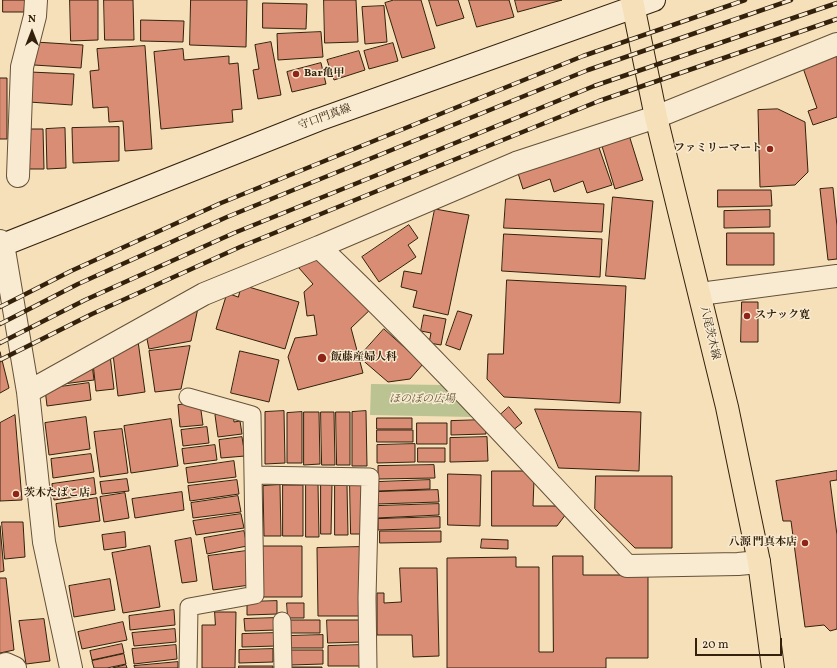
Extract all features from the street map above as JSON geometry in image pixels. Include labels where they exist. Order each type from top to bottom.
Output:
[{"type":"main road","name":"八尾茨木線","points":[[640,2],[656,117],[727,407],[759,562],[773,668]]},
{"type":"street","points":[[18,176],[22,67],[35,16],[36,0]]},
{"type":"street","name":"守口門真線","points":[[1,244],[318,120],[640,2]]},
{"type":"street","points":[[28,392],[204,294],[516,163],[656,117],[837,44]]},
{"type":"street","points":[[1,244],[28,392],[44,542],[66,667]]},
{"type":"street","points":[[319,247],[367,292],[437,364],[627,566],[738,564],[759,562]]},
{"type":"street","points":[[700,294],[837,276]]},
{"type":"street","points":[[0,666],[6,664],[15,668]]},
{"type":"lane","points":[[188,397],[252,415],[255,595],[189,607],[188,668]]},
{"type":"lane","points":[[253,475],[370,477],[367,598],[368,668]]},
{"type":"lane","points":[[282,621],[283,668]]},
{"type":"green space","name":"ほのぼの広場","points":[[371,384],[445,385],[473,417],[370,415]]},
{"type":"building","points":[[3,0],[25,0],[24,12],[3,12]]},
{"type":"building","points":[[70,0],[98,0],[98,40],[71,41]]},
{"type":"building","points":[[104,0],[133,0],[134,40],[105,40]]},
{"type":"building","points":[[191,0],[247,0],[246,47],[190,45]]},
{"type":"building","points":[[324,0],[356,0],[358,42],[325,43]]},
{"type":"building","points":[[394,0],[421,0],[435,48],[402,58],[385,3]]},
{"type":"building","points":[[429,0],[458,0],[464,18],[437,26]]},
{"type":"building","points":[[469,0],[509,0],[514,17],[477,27]]},
{"type":"building","points":[[515,0],[562,0],[518,12]]},
{"type":"building","points":[[263,3],[307,4],[306,29],[263,28]]},
{"type":"building","points":[[384,6],[387,42],[365,44],[362,7]]},
{"type":"building","points":[[141,20],[184,21],[183,42],[141,41]]},
{"type":"building","points":[[321,32],[323,57],[278,60],[277,34]]},
{"type":"building","points":[[35,42],[83,45],[81,68],[34,65]]},
{"type":"building","points":[[271,42],[281,95],[258,99],[253,70],[259,69],[255,45]]},
{"type":"building","points":[[393,43],[398,61],[369,69],[364,51]]},
{"type":"building","points":[[145,46],[152,149],[125,151],[123,121],[109,122],[108,107],[93,108],[90,71],[99,70],[97,49]]},
{"type":"building","points":[[183,49],[184,60],[229,56],[229,64],[238,63],[242,109],[232,110],[233,122],[161,129],[154,52]]},
{"type":"building","points":[[359,51],[365,70],[334,80],[327,60]]},
{"type":"building","points":[[837,53],[837,117],[813,125],[808,111],[817,108],[802,65]]},
{"type":"building","points":[[321,63],[326,84],[292,92],[287,72]]},
{"type":"building","points":[[30,72],[74,74],[72,105],[29,102]]},
{"type":"building","points":[[0,78],[7,78],[7,139],[0,139]]},
{"type":"building","points":[[778,109],[805,122],[808,172],[795,185],[760,187],[758,110]]},
{"type":"building","points":[[119,127],[119,161],[73,163],[72,128]]},
{"type":"building","points":[[65,128],[66,168],[47,169],[46,129]]},
{"type":"building","points":[[26,129],[43,129],[44,169],[26,169]]},
{"type":"building","points":[[629,135],[643,180],[615,189],[601,143]]},
{"type":"building","points":[[597,142],[612,185],[587,193],[583,181],[554,192],[550,179],[523,189],[517,170]]},
{"type":"building","points":[[833,188],[837,226],[837,259],[828,260],[820,189]]},
{"type":"building","points":[[718,190],[771,190],[772,206],[718,207]]},
{"type":"building","points":[[613,197],[653,201],[645,279],[606,276]]},
{"type":"building","points":[[506,199],[604,204],[602,232],[504,228]]},
{"type":"building","points":[[435,209],[469,215],[448,315],[413,307],[417,291],[401,287],[404,271],[421,274]]},
{"type":"building","points":[[770,210],[770,227],[724,228],[724,211]]},
{"type":"building","points":[[409,225],[418,238],[408,245],[416,257],[379,282],[362,257]]},
{"type":"building","points":[[727,233],[774,233],[774,265],[727,265]]},
{"type":"building","points":[[504,234],[602,239],[600,277],[502,271]]},
{"type":"building","points":[[320,249],[374,306],[351,328],[363,373],[298,390],[288,357],[295,338],[317,335],[314,315],[307,316],[304,292],[313,284],[299,268]]},
{"type":"building","points":[[507,280],[626,286],[620,403],[504,397],[487,379],[488,354],[503,354]]},
{"type":"building","points":[[242,285],[299,302],[285,349],[216,329],[227,293],[238,297]]},
{"type":"building","points":[[742,302],[758,302],[758,342],[741,342]]},
{"type":"building","points":[[198,308],[191,341],[149,349],[146,334]]},
{"type":"building","points":[[458,311],[472,315],[460,350],[446,345]]},
{"type":"building","points":[[424,315],[446,319],[441,345],[429,343],[431,333],[421,331]]},
{"type":"building","points":[[384,329],[423,364],[410,379],[388,382],[359,357]]},
{"type":"building","points":[[138,341],[145,392],[118,396],[113,354]]},
{"type":"building","points":[[190,346],[181,389],[155,392],[149,351]]},
{"type":"building","points":[[240,351],[279,360],[269,402],[231,393]]},
{"type":"building","points":[[0,352],[9,388],[0,393]]},
{"type":"building","points":[[110,355],[114,389],[96,391],[93,363]]},
{"type":"building","points":[[92,364],[94,380],[63,384]]},
{"type":"building","points":[[89,383],[91,400],[47,406],[45,389]]},
{"type":"building","points":[[200,403],[203,425],[180,427],[178,405]]},
{"type":"building","points":[[509,407],[522,423],[512,431],[499,416]]},
{"type":"building","points":[[535,409],[641,412],[639,471],[559,468]]},
{"type":"building","points":[[284,411],[285,463],[265,464],[265,412]]},
{"type":"building","points":[[366,411],[367,466],[352,466],[352,412]]},
{"type":"building","points":[[233,412],[234,422],[240,421],[242,434],[218,437],[215,415]]},
{"type":"building","points":[[302,412],[302,463],[287,463],[287,413]]},
{"type":"building","points":[[304,412],[319,412],[320,464],[304,465]]},
{"type":"building","points":[[321,412],[334,412],[335,465],[322,465]]},
{"type":"building","points":[[336,412],[350,412],[350,465],[337,465]]},
{"type":"building","points":[[15,415],[22,500],[0,501],[0,423]]},
{"type":"building","points":[[86,417],[90,449],[49,455],[45,423]]},
{"type":"building","points":[[377,418],[412,418],[412,429],[377,429]]},
{"type":"building","points":[[171,419],[178,466],[131,473],[124,426]]},
{"type":"building","points":[[485,420],[486,434],[451,435],[451,421]]},
{"type":"building","points":[[417,423],[447,423],[447,444],[417,444]]},
{"type":"building","points":[[207,427],[209,443],[183,446],[181,430]]},
{"type":"building","points":[[122,429],[128,473],[100,477],[94,432]]},
{"type":"building","points":[[377,430],[413,430],[413,442],[377,442]]},
{"type":"building","points":[[242,437],[245,456],[221,458],[219,440]]},
{"type":"building","points":[[487,437],[488,461],[450,462],[450,438]]},
{"type":"building","points":[[415,444],[415,462],[377,463],[377,445]]},
{"type":"building","points":[[215,445],[217,460],[184,464],[182,449]]},
{"type":"building","points":[[418,448],[445,448],[445,462],[418,462]]},
{"type":"building","points":[[91,454],[94,472],[53,478],[51,459]]},
{"type":"building","points":[[234,461],[236,477],[188,483],[186,468]]},
{"type":"building","points":[[434,465],[435,478],[378,479],[378,466]]},
{"type":"building","points":[[492,471],[524,471],[534,480],[533,506],[557,506],[566,514],[557,526],[492,526]]},
{"type":"building","points":[[837,471],[837,480],[830,481],[837,535],[837,629],[830,631],[824,625],[805,627],[791,521],[783,521],[776,481]]},
{"type":"building","points":[[448,474],[481,475],[480,526],[448,525]]},
{"type":"building","points":[[596,476],[672,476],[672,548],[635,548],[595,509]]},
{"type":"building","points":[[94,478],[96,494],[54,500],[52,484]]},
{"type":"building","points":[[127,479],[129,491],[102,494],[100,482]]},
{"type":"building","points":[[237,480],[239,494],[190,501],[188,486]]},
{"type":"building","points":[[430,480],[430,489],[378,491],[377,482]]},
{"type":"building","points":[[306,484],[318,484],[319,537],[306,537]]},
{"type":"building","points":[[321,484],[332,484],[331,534],[321,534]]},
{"type":"building","points":[[350,484],[364,484],[365,534],[351,534]]},
{"type":"building","points":[[280,485],[281,536],[264,536],[263,486]]},
{"type":"building","points":[[283,485],[303,485],[303,536],[283,536]]},
{"type":"building","points":[[335,485],[347,485],[348,535],[335,535]]},
{"type":"building","points":[[438,490],[439,502],[377,504],[377,492]]},
{"type":"building","points":[[182,492],[184,510],[135,518],[132,499]]},
{"type":"building","points":[[125,493],[129,518],[104,522],[100,497]]},
{"type":"building","points":[[238,496],[241,512],[193,518],[191,503]]},
{"type":"building","points":[[97,498],[100,521],[59,527],[56,504]]},
{"type":"building","points":[[439,504],[439,515],[377,518],[377,506]]},
{"type":"building","points":[[241,514],[244,528],[196,535],[193,521]]},
{"type":"building","points":[[440,517],[440,528],[378,530],[378,519]]},
{"type":"building","points":[[2,522],[23,522],[25,557],[5,559]]},
{"type":"building","points":[[0,526],[4,571],[0,572]]},
{"type":"building","points":[[244,531],[247,546],[207,554],[204,538]]},
{"type":"building","points":[[380,531],[441,531],[441,542],[380,543]]},
{"type":"building","points":[[125,532],[126,547],[104,550],[102,535]]},
{"type":"building","points":[[191,538],[197,581],[182,583],[175,541]]},
{"type":"building","points":[[482,539],[508,540],[508,549],[481,548]]},
{"type":"building","points":[[150,546],[160,607],[123,613],[112,553]]},
{"type":"building","points":[[262,546],[302,546],[302,597],[262,597]]},
{"type":"building","points":[[360,547],[362,616],[318,616],[317,548]]},
{"type":"building","points":[[246,551],[250,585],[213,590],[208,556]]},
{"type":"building","points":[[553,556],[583,556],[583,575],[648,575],[648,658],[606,658],[606,668],[447,668],[447,558],[516,557],[516,567],[539,567],[539,652],[553,652]]},
{"type":"building","points":[[400,568],[437,568],[439,656],[413,657],[412,635],[377,635],[377,593],[384,593],[384,603],[401,602]]},
{"type":"building","points":[[0,578],[6,578],[14,650],[0,653]]},
{"type":"building","points":[[110,579],[115,610],[74,617],[69,586]]},
{"type":"building","points":[[277,601],[277,614],[247,615],[247,602]]},
{"type":"building","points":[[287,603],[304,603],[304,618],[288,618]]},
{"type":"building","points":[[174,610],[175,625],[130,630],[129,616]]},
{"type":"building","points":[[215,612],[236,612],[235,668],[202,668],[202,625],[215,625]]},
{"type":"building","points":[[276,618],[277,630],[245,631],[244,619]]},
{"type":"building","points":[[44,619],[50,661],[26,664],[19,621]]},
{"type":"building","points":[[290,620],[320,620],[320,633],[290,633]]},
{"type":"building","points":[[327,620],[362,620],[362,642],[328,643]]},
{"type":"building","points":[[123,622],[127,640],[82,649],[78,632]]},
{"type":"building","points":[[175,629],[176,642],[134,646],[132,633]]},
{"type":"building","points":[[276,633],[276,646],[242,647],[242,634]]},
{"type":"building","points":[[323,635],[323,648],[289,648],[288,636]]},
{"type":"building","points":[[122,644],[124,653],[92,660],[90,651]]},
{"type":"building","points":[[176,645],[177,659],[134,664],[132,649]]},
{"type":"building","points":[[362,645],[362,666],[328,666],[328,646]]},
{"type":"building","points":[[273,649],[273,662],[239,663],[239,650]]},
{"type":"building","points":[[291,650],[323,650],[323,664],[291,665]]},
{"type":"building","points":[[124,654],[126,664],[107,668],[94,668],[92,661]]},
{"type":"building","points":[[178,662],[178,668],[135,668],[134,666]]},
{"type":"building","points":[[126,665],[127,668],[113,668]]},
{"type":"building","points":[[239,666],[273,666],[273,668],[239,668]]},
{"type":"building","points":[[322,667],[322,668],[292,668]]},
{"type":"railway","points":[[0,307],[71,271],[221,203],[583,56],[745,0]]},
{"type":"railway","points":[[0,324],[78,284],[227,217],[588,70],[791,0]]},
{"type":"railway","points":[[0,343],[85,300],[234,233],[594,86],[837,3]]},
{"type":"railway","points":[[0,360],[92,314],[240,247],[382,189],[599,101],[837,19]]},
{"type":"place","name":"Bar亀甲","points":[[296,74]]},
{"type":"place","name":"ファミリーマート","points":[[770,149]]},
{"type":"place","name":"スナック寛","points":[[747,316]]},
{"type":"place","name":"飯藤産婦人科","points":[[322,358]]},
{"type":"place","name":"茨木たばこ店","points":[[16,494]]},
{"type":"place","name":"八源 門真本店","points":[[805,543]]}]
